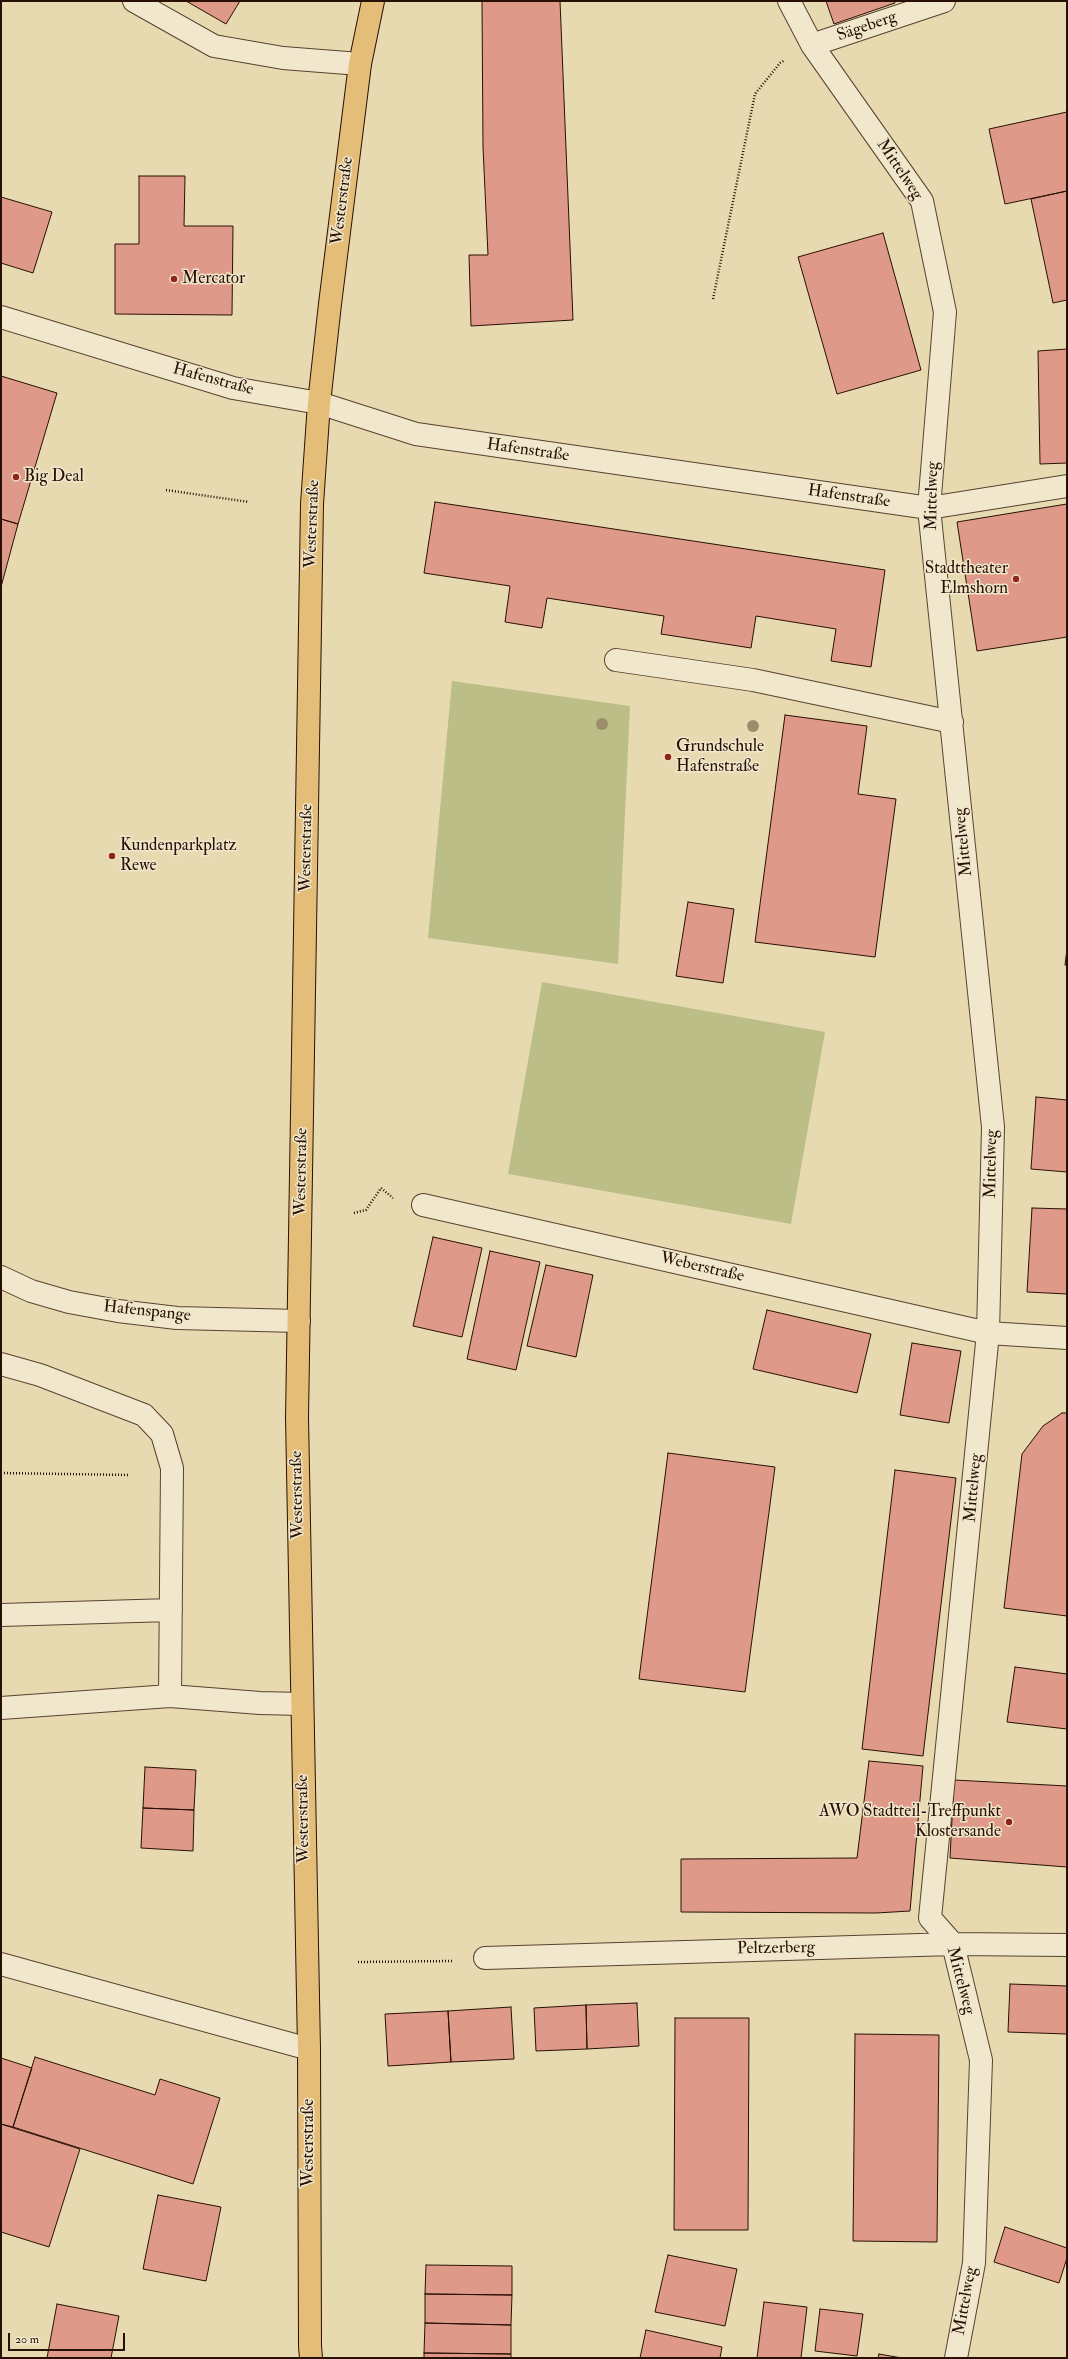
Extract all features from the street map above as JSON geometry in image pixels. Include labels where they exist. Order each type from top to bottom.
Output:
[{"type":"main road","name":"Westerstraße","points":[[310,2354],[309,2049],[296,1417],[299,1321],[312,504],[319,403],[360,64],[373,1]]},
{"type":"street","points":[[134,1],[214,46],[283,58],[360,64]]},
{"type":"street","name":"Mittelweg","points":[[789,1],[812,46],[922,201],[945,312],[929,508],[993,1127],[988,1333],[930,1918],[953,1944],[981,2060],[974,2263],[956,2358]]},
{"type":"street","name":"Sägeberg","points":[[812,46],[944,1]]},
{"type":"street","name":"Hafenstraße","points":[[1,317],[233,388],[319,403],[416,434],[929,508],[1067,486]]},
{"type":"street","points":[[616,660],[753,680],[952,722]]},
{"type":"street","name":"Weberstraße","points":[[423,1205],[988,1333],[1067,1338]]},
{"type":"street","name":"Hafenspange","points":[[1,1277],[31,1291],[68,1302],[118,1311],[177,1318],[299,1321]]},
{"type":"street","points":[[1,1364],[40,1375],[144,1415],[162,1434],[172,1468],[170,1696]]},
{"type":"street","points":[[1,1615],[171,1610]]},
{"type":"street","points":[[1,1708],[170,1696],[260,1703],[302,1704]]},
{"type":"street","name":"Peltzerberg","points":[[485,1958],[953,1944],[1067,1945]]},
{"type":"street","points":[[1,1964],[309,2049]]},
{"type":"path","points":[[713,299],[754,94],[780,63],[812,46]]},
{"type":"path","points":[[166,490],[248,502]]},
{"type":"path","points":[[354,1213],[366,1210],[381,1188],[392,1198],[423,1205]]},
{"type":"path","points":[[1,1473],[129,1476]]},
{"type":"path","points":[[358,1962],[434,1962],[485,1958]]},
{"type":"green space","points":[[452,681],[630,706],[618,964],[428,938]]},
{"type":"green space","points":[[542,982],[825,1032],[791,1224],[508,1174]]},
{"type":"building","points":[[186,1],[240,1],[226,24]]},
{"type":"building","points":[[482,1],[560,1],[573,320],[471,326],[469,255],[488,255],[483,147]]},
{"type":"building","points":[[826,1],[894,1],[895,3],[834,24]]},
{"type":"building","points":[[1067,112],[1067,191],[1005,204],[989,129]]},
{"type":"building","name":"Mercator","points":[[139,176],[185,176],[184,226],[233,226],[232,315],[115,314],[115,244],[139,244]]},
{"type":"building","points":[[1067,191],[1067,300],[1053,303],[1031,199]]},
{"type":"building","points":[[1,197],[52,212],[33,273],[1,263]]},
{"type":"building","points":[[883,233],[921,370],[837,394],[798,257]]},
{"type":"building","points":[[1067,349],[1067,463],[1040,464],[1038,351]]},
{"type":"building","name":"Big Deal","points":[[1,376],[57,393],[18,524],[1,519]]},
{"type":"building","points":[[435,502],[885,570],[871,667],[831,661],[836,629],[756,616],[751,648],[661,634],[664,616],[547,598],[542,628],[505,622],[510,586],[424,573]]},
{"type":"building","name":"Stadttheater Elmshorn","points":[[1067,504],[1067,637],[977,651],[957,522]]},
{"type":"building","points":[[1,519],[18,524],[1,587]]},
{"type":"building","points":[[785,715],[867,726],[858,794],[896,799],[875,957],[755,942]]},
{"type":"building","points":[[688,902],[734,909],[723,983],[676,976]]},
{"type":"building","points":[[1067,949],[1067,966],[1065,965]]},
{"type":"building","points":[[1036,1097],[1067,1100],[1067,1172],[1031,1169]]},
{"type":"building","points":[[1032,1208],[1067,1209],[1067,1294],[1027,1292]]},
{"type":"building","points":[[433,1237],[482,1248],[462,1337],[413,1326]]},
{"type":"building","points":[[490,1251],[540,1262],[516,1370],[467,1359]]},
{"type":"building","points":[[546,1265],[593,1275],[576,1357],[527,1346]]},
{"type":"building","points":[[767,1310],[871,1334],[857,1393],[753,1369]]},
{"type":"building","points":[[912,1343],[961,1351],[949,1423],[900,1415]]},
{"type":"building","points":[[1062,1413],[1067,1413],[1067,1616],[1004,1608],[1022,1454],[1043,1426]]},
{"type":"building","points":[[668,1453],[775,1467],[745,1692],[639,1679]]},
{"type":"building","points":[[895,1470],[956,1478],[923,1756],[862,1749]]},
{"type":"building","points":[[1015,1667],[1067,1674],[1067,1729],[1007,1722]]},
{"type":"building","points":[[869,1761],[923,1766],[910,1911],[876,1913],[681,1912],[681,1859],[857,1858]]},
{"type":"building","points":[[145,1767],[196,1770],[194,1810],[143,1808]]},
{"type":"building","name":"AWO Stadtteil-Treffpunkt Klostersande","points":[[954,1780],[1067,1786],[1067,1867],[950,1858]]},
{"type":"building","points":[[143,1808],[194,1810],[193,1851],[141,1848]]},
{"type":"building","points":[[1010,1984],[1067,1986],[1067,2034],[1008,2032]]},
{"type":"building","points":[[637,2003],[639,2046],[587,2049],[586,2005]]},
{"type":"building","points":[[586,2005],[587,2049],[536,2051],[534,2008]]},
{"type":"building","points":[[511,2007],[514,2059],[451,2062],[448,2011]]},
{"type":"building","points":[[448,2011],[451,2062],[388,2066],[385,2014]]},
{"type":"building","points":[[675,2018],[749,2018],[748,2230],[674,2230]]},
{"type":"building","points":[[855,2034],[939,2035],[937,2242],[853,2241]]},
{"type":"building","points":[[35,2057],[155,2095],[160,2079],[220,2098],[193,2184],[13,2127]]},
{"type":"building","points":[[1,2058],[32,2068],[13,2127],[1,2124]]},
{"type":"building","points":[[1,2124],[80,2149],[49,2247],[1,2232]]},
{"type":"building","points":[[158,2195],[221,2207],[206,2281],[143,2269]]},
{"type":"building","points":[[1005,2227],[1067,2248],[1067,2258],[1059,2283],[994,2262]]},
{"type":"building","points":[[668,2255],[737,2269],[725,2326],[655,2312]]},
{"type":"building","points":[[426,2265],[512,2266],[512,2295],[425,2294]]},
{"type":"building","points":[[425,2294],[512,2295],[511,2325],[425,2323]]},
{"type":"building","points":[[764,2302],[807,2307],[801,2358],[757,2358]]},
{"type":"building","points":[[57,2304],[119,2316],[111,2358],[47,2358]]},
{"type":"building","points":[[820,2309],[863,2314],[857,2356],[815,2351]]},
{"type":"building","points":[[425,2323],[511,2325],[511,2354],[424,2353]]},
{"type":"building","points":[[646,2330],[722,2347],[720,2358],[640,2358]]},
{"type":"building","points":[[424,2353],[511,2354],[511,2358],[424,2358]]},
{"type":"building","points":[[879,2354],[902,2358],[878,2358]]},
{"type":"place","name":"Mercator","points":[[174,279]]},
{"type":"place","name":"Big Deal","points":[[16,477]]},
{"type":"place","name":"Stadttheater Elmshorn","points":[[1016,579]]},
{"type":"place","name":"Grundschule Hafenstraße","points":[[668,757]]},
{"type":"place","name":"Kundenparkplatz Rewe","points":[[112,856]]},
{"type":"place","name":"AWO Stadtteil-Treffpunkt Klostersande","points":[[1009,1822]]}]
